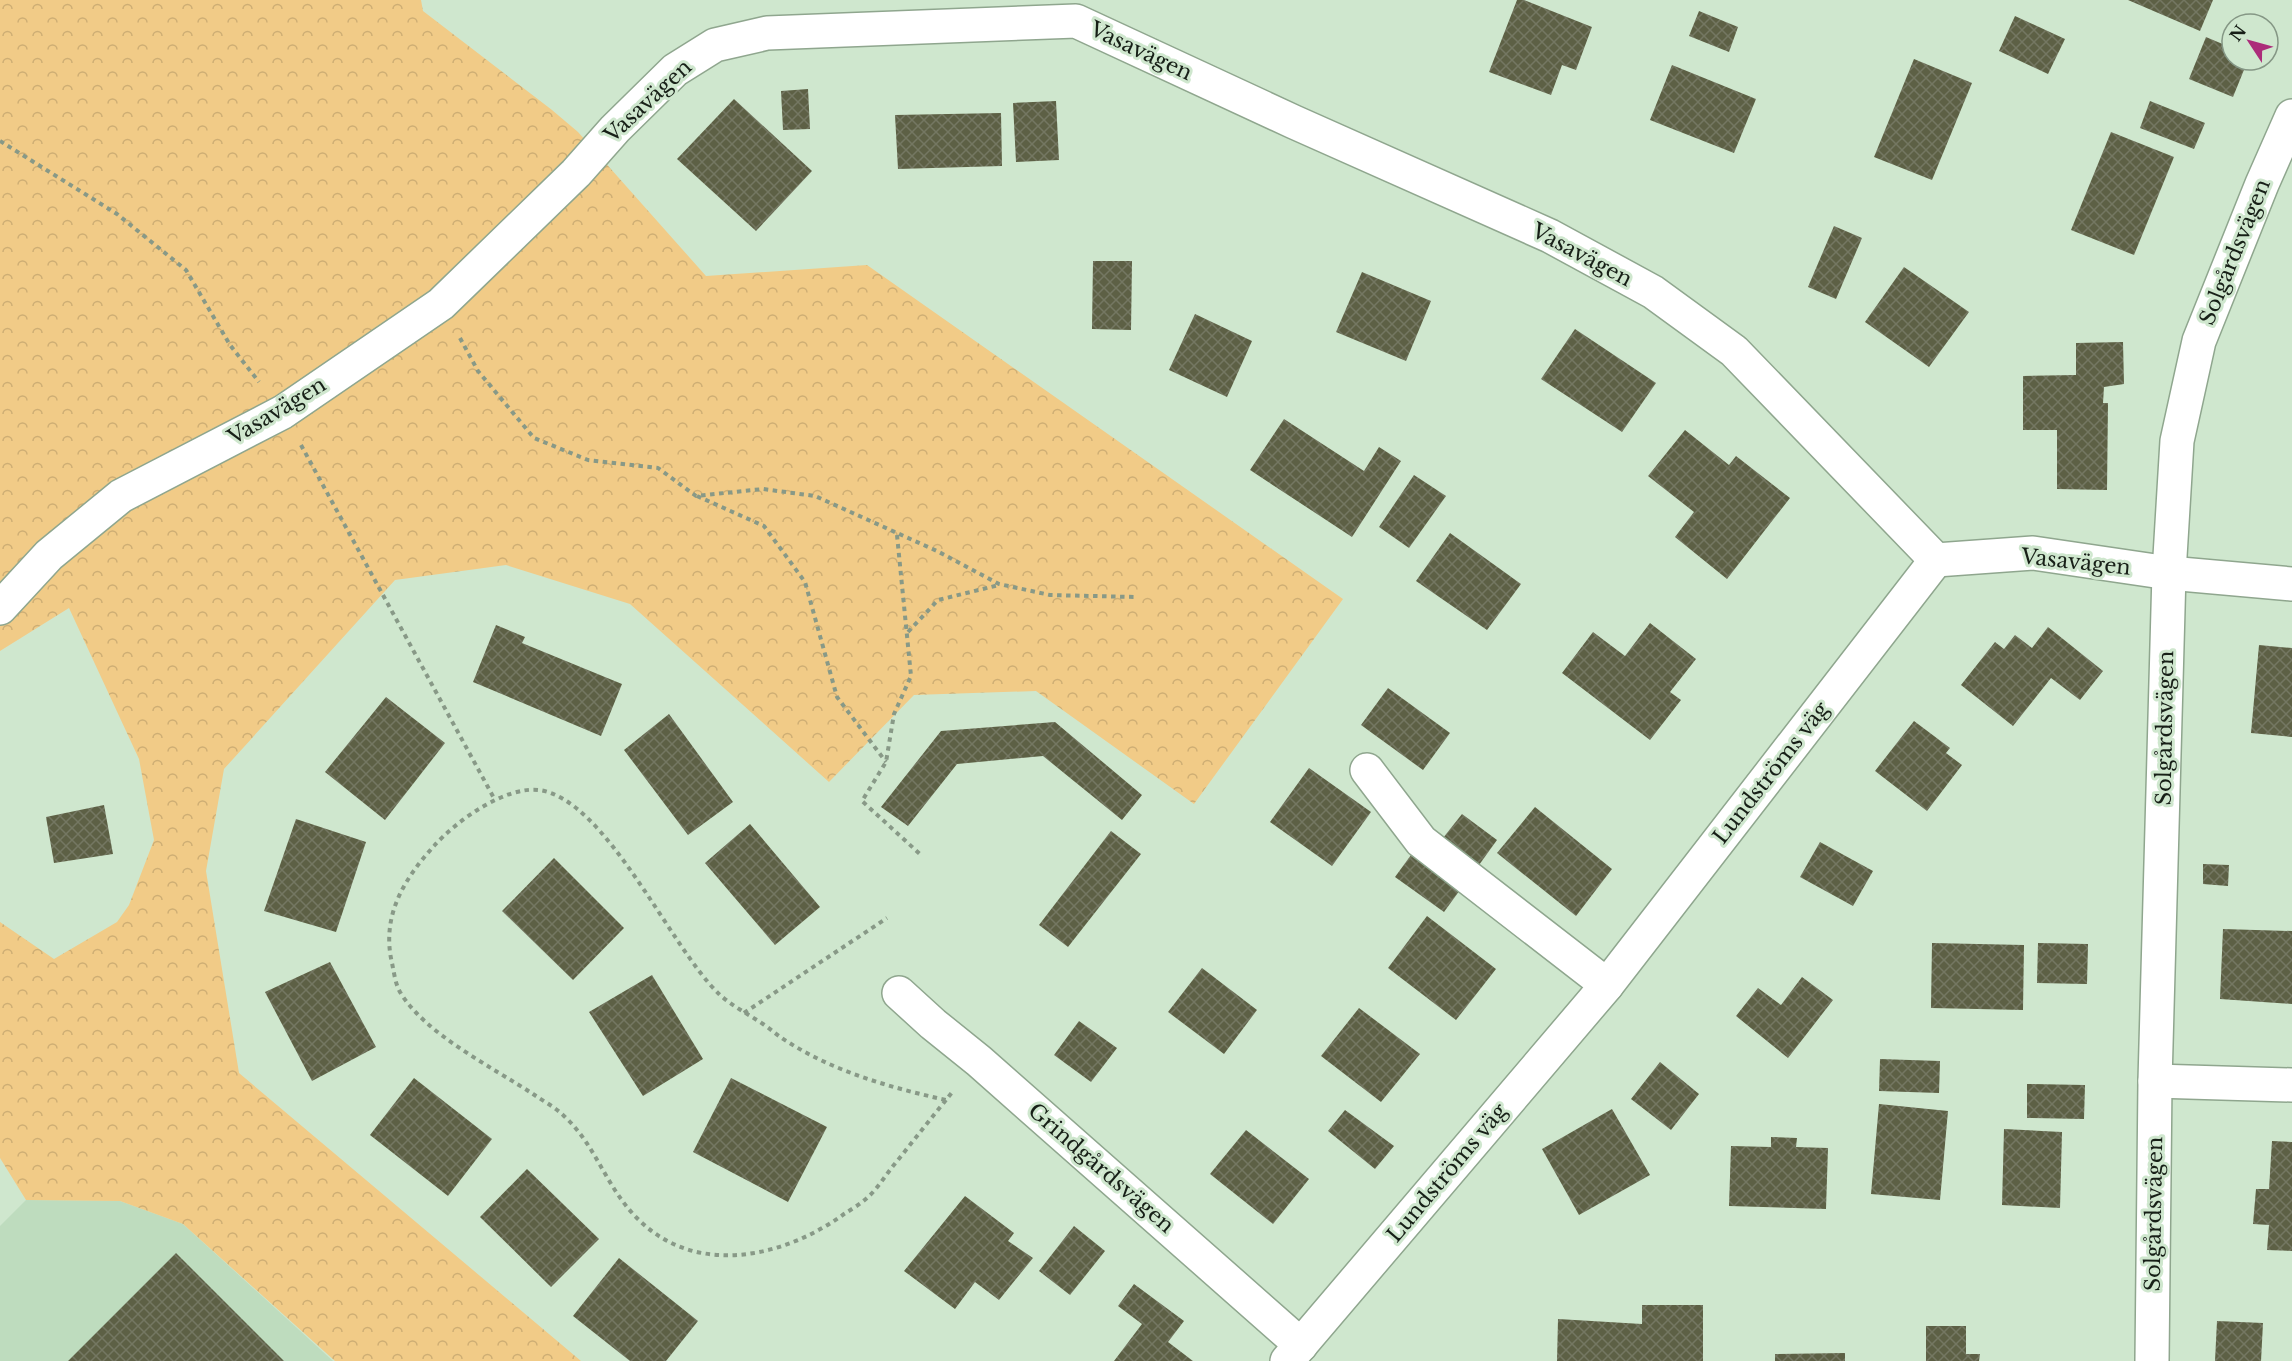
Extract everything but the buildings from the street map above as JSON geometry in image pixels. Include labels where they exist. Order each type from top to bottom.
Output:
[{"type":"street","name":"Vasavägen","points":[[0,608],[49,555],[121,496],[283,412],[441,304],[576,173],[615,129],[675,70],[715,45],[767,33],[1076,10],[1294,122],[1550,236],[1653,292],[1734,351],[1936,560],[2033,553],[2169,573],[2292,584]]},
{"type":"street","name":"Solgårdsvägen","points":[[2152,1361],[2155,1081],[2169,573],[2177,441],[2199,341],[2292,116]]},
{"type":"street","name":"Lundströms väg","points":[[1294,1353],[1607,985],[1936,560]]},
{"type":"street","points":[[1367,770],[1421,841],[1607,985]]},
{"type":"street","name":"Grindgårdsvägen","points":[[899,993],[979,1061],[1294,1353]]},
{"type":"street","points":[[2155,1081],[2292,1085]]},
{"type":"path","points":[[0,141],[117,214],[186,270],[230,345],[283,412],[495,800]]},
{"type":"path","points":[[441,304],[478,371],[534,438],[588,460],[658,468],[696,496],[764,526],[805,582],[837,697],[886,762]]},
{"type":"path","points":[[696,496],[763,489],[815,496],[937,551],[999,584],[1050,595],[1135,597]]},
{"type":"path","points":[[897,534],[912,676],[894,714],[886,762],[862,801],[921,855]]},
{"type":"path","points":[[908,632],[938,600],[999,584]]},
{"type":"path","points":[[946,1100],[897,1089],[826,1063],[788,1043],[720,995],[701,974],[608,839],[566,800],[544,791],[526,790],[495,800],[440,838],[410,872],[392,910],[388,948],[398,988],[414,1011],[440,1034],[563,1114],[591,1150],[615,1192],[643,1224],[672,1244],[705,1255],[737,1256],[778,1248],[821,1231],[868,1197],[979,1061]]},
{"type":"path","points":[[744,1012],[887,918]]},
{"type":"shaded area","points":[[26,1200],[120,1201],[183,1224],[333,1361],[0,1361],[0,1226]]},
{"type":"green space","points":[[0,0],[421,0],[423,11],[578,132],[706,276],[867,265],[1343,599],[1194,804],[1036,691],[914,695],[829,782],[630,604],[506,565],[395,580],[224,769],[206,871],[239,1073],[581,1361],[335,1361],[183,1224],[120,1201],[26,1200],[0,1158],[0,922],[54,959],[117,922],[129,905],[154,840],[139,759],[69,608],[0,651]]}]
